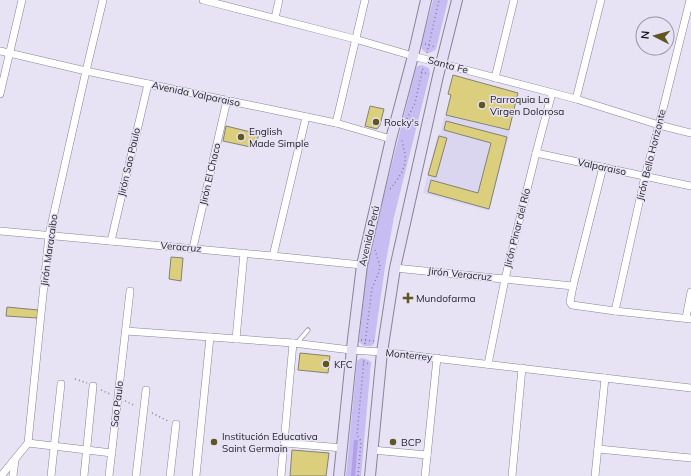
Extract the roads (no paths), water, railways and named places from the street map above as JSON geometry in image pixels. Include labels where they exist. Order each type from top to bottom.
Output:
[{"type":"main road","name":"Avenida Perú","points":[[339,476],[351,350],[362,265],[391,139],[426,0]]},
{"type":"main road","points":[[370,476],[382,352],[395,268],[457,0]]},
{"type":"street","points":[[0,94],[22,0]]},
{"type":"street","name":"Jirón Maracaibo","points":[[28,443],[49,235],[86,71],[104,0]]},
{"type":"street","name":"Santa Fe","points":[[203,0],[355,39],[413,56],[576,99],[659,125],[691,133]]},
{"type":"street","points":[[275,18],[279,0]]},
{"type":"street","points":[[336,123],[365,0]]},
{"type":"street","points":[[495,78],[514,0]]},
{"type":"street","points":[[576,99],[601,0]]},
{"type":"street","name":"Jirón Bello Horizonte","points":[[615,311],[645,176],[690,0]]},
{"type":"street","name":"Avenida Valparaiso","points":[[0,51],[86,71],[336,123],[391,139]]},
{"type":"street","name":"Jirón Sao Paulo","points":[[111,241],[148,84]]},
{"type":"street","name":"Jirón Pinar del Río","points":[[488,364],[505,279],[552,93]]},
{"type":"street","name":"Jirón El Chaco","points":[[193,248],[227,100]]},
{"type":"street","points":[[273,256],[306,117]]},
{"type":"street","name":"Valparaiso","points":[[536,153],[691,186]]},
{"type":"street","points":[[603,167],[573,286],[570,302],[572,306],[688,319],[691,292]]},
{"type":"street","name":"Veracruz","points":[[0,230],[362,265]]},
{"type":"street","points":[[236,339],[244,253]]},
{"type":"street","name":"Jirón Veracruz","points":[[395,268],[573,286]]},
{"type":"street","name":"Sao Paulo","points":[[109,476],[130,291]]},
{"type":"street","name":"Monterrey","points":[[126,331],[382,352],[691,388]]},
{"type":"street","points":[[196,476],[210,337]]},
{"type":"street","points":[[281,476],[294,344]]},
{"type":"street","points":[[425,476],[437,358]]},
{"type":"street","points":[[512,476],[522,368]]},
{"type":"street","points":[[595,476],[605,378]]},
{"type":"street","points":[[51,476],[61,384]]},
{"type":"street","points":[[84,476],[93,386]]},
{"type":"street","points":[[136,476],[146,390]]},
{"type":"street","points":[[170,476],[176,424]]},
{"type":"street","points":[[1,476],[28,443],[112,453]]},
{"type":"street","points":[[285,443],[342,448]]},
{"type":"street","points":[[598,449],[691,458]]},
{"type":"street","points":[[372,450],[427,455]]},
{"type":"street","points":[[13,476],[15,460]]},
{"type":"lane","points":[[294,344],[308,330]]},
{"type":"place","name":"Parroquia La Virgen Dolorosa","points":[[482,105]]},
{"type":"place","name":"Rocky's","points":[[376,122]]},
{"type":"place","name":"English Made Simple","points":[[241,137]]},
{"type":"place","name":"Mundofarma","points":[[408,298]]},
{"type":"place","name":"KFC","points":[[326,364]]},
{"type":"place","name":"Institución Educativa Saint Germain","points":[[214,442]]},
{"type":"place","name":"BCP","points":[[393,442]]}]
